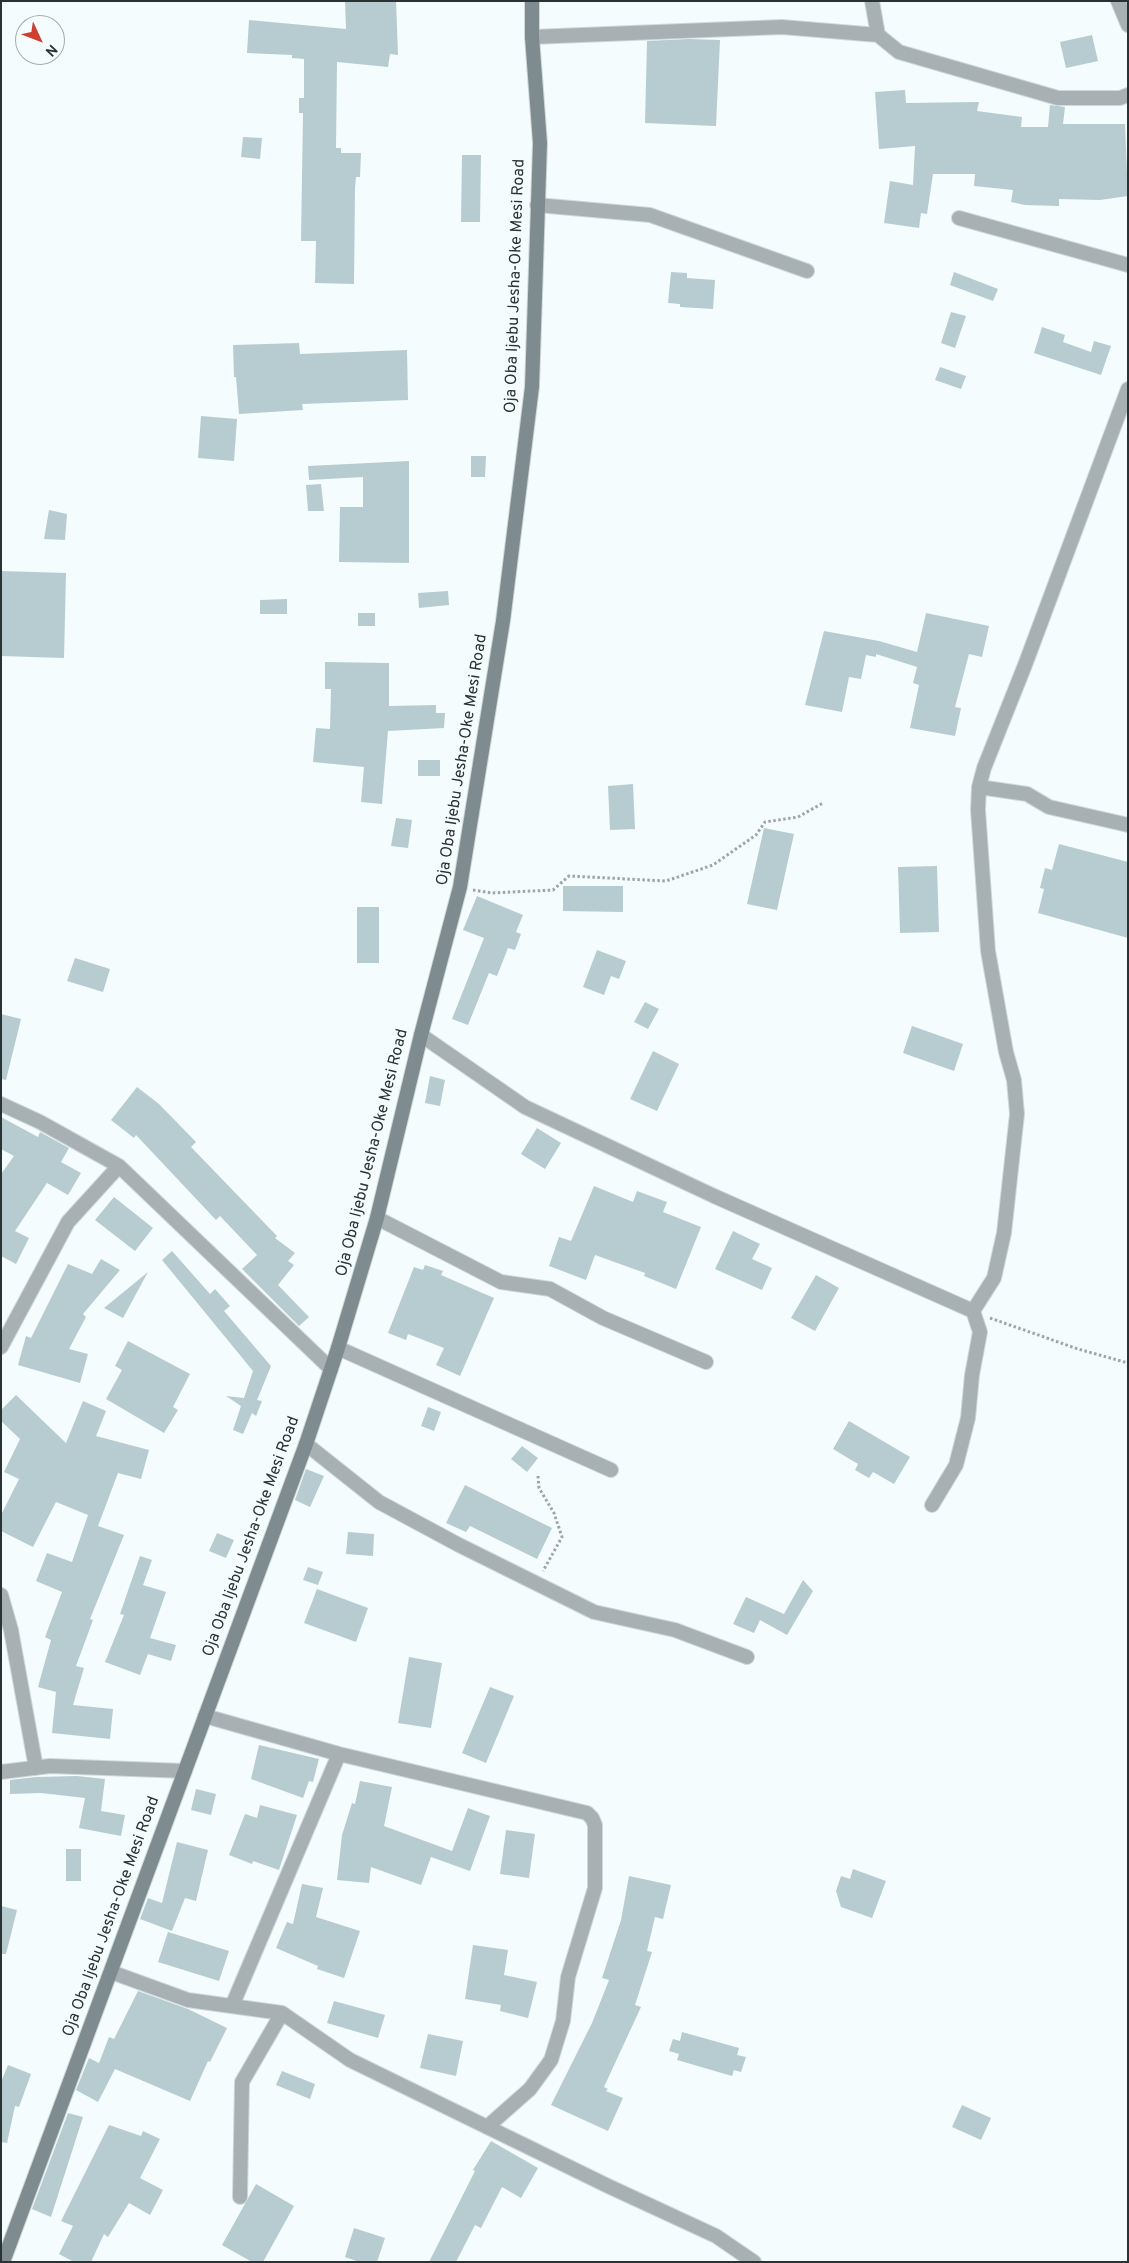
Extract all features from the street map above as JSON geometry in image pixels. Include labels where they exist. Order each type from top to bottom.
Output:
[{"type":"main road","name":"Oja Oba Ijebu Jesha-Oke Mesi Road","points":[[3,2262],[306,1444],[338,1348],[377,1218],[421,1035],[460,887],[504,621],[532,386],[540,143],[532,37],[532,1]]},
{"type":"street","points":[[872,1],[878,35]]},
{"type":"street","points":[[1118,1],[1128,26]]},
{"type":"street","points":[[532,37],[782,27],[878,35],[899,52],[1058,98],[1120,98],[1128,96]]},
{"type":"street","points":[[537,205],[650,215],[807,270]]},
{"type":"street","points":[[960,218],[1128,265]]},
{"type":"street","points":[[973,1312],[994,1278],[1004,1233],[1017,1114],[1014,1080],[1006,1052],[988,951],[978,810],[979,788],[984,768],[1029,656],[1128,389]]},
{"type":"street","points":[[979,788],[1027,794],[1050,806],[1128,825]]},
{"type":"street","points":[[421,1035],[525,1107],[714,1196],[973,1312],[980,1332],[972,1375],[968,1418],[956,1465],[932,1505]]},
{"type":"street","points":[[1,1104],[40,1122],[119,1166],[331,1369]]},
{"type":"street","points":[[1,1347],[68,1222],[119,1166]]},
{"type":"street","points":[[377,1218],[502,1282],[550,1290],[603,1318],[706,1362]]},
{"type":"street","points":[[338,1348],[611,1470]]},
{"type":"street","points":[[306,1444],[379,1502],[459,1545],[594,1612],[675,1630],[747,1657]]},
{"type":"street","points":[[1,1595],[11,1630],[36,1768]]},
{"type":"street","points":[[205,1716],[339,1754],[587,1813],[595,1825],[595,1888],[568,1977],[563,2021],[551,2060],[530,2089],[487,2127]]},
{"type":"street","points":[[232,2006],[339,1754]]},
{"type":"street","points":[[1,1772],[50,1766],[185,1771]]},
{"type":"street","points":[[110,1972],[188,2000],[282,2013],[350,2060],[716,2236],[754,2262]]},
{"type":"street","points":[[240,2197],[242,2082],[282,2013]]},
{"type":"path","points":[[460,887],[492,893],[553,890],[569,876],[666,881],[713,865],[756,835],[765,822],[798,817],[823,803]]},
{"type":"path","points":[[973,1312],[1078,1349],[1128,1363]]},
{"type":"path","points":[[536,1583],[562,1537],[554,1513],[539,1488],[538,1476]]},
{"type":"building","points":[[345,1],[396,1],[398,55],[390,54],[388,67],[337,62],[336,148],[341,148],[341,153],[361,153],[360,177],[356,177],[355,188],[354,284],[315,283],[316,241],[301,241],[303,113],[299,113],[299,98],[304,98],[304,59],[292,58],[292,55],[247,53],[249,20],[346,29]]},
{"type":"building","points":[[1092,35],[1098,61],[1066,68],[1060,42]]},
{"type":"building","points":[[720,40],[716,126],[645,123],[647,41]]},
{"type":"building","points":[[905,90],[906,103],[979,102],[977,111],[1022,117],[1021,127],[1048,127],[1050,105],[1065,107],[1063,124],[1125,124],[1128,196],[1100,200],[1059,199],[1059,206],[1025,205],[1011,202],[1013,190],[974,186],[975,174],[933,174],[927,214],[921,213],[919,228],[884,223],[890,181],[913,185],[915,146],[879,149],[875,92]]},
{"type":"building","points":[[243,137],[262,138],[260,159],[241,157]]},
{"type":"building","points":[[462,155],[481,155],[480,222],[461,222]]},
{"type":"building","points":[[671,272],[687,273],[687,278],[715,280],[713,309],[680,307],[680,304],[668,303]]},
{"type":"building","points":[[954,272],[998,289],[993,301],[950,285]]},
{"type":"building","points":[[951,312],[966,316],[955,348],[941,343]]},
{"type":"building","points":[[1042,327],[1065,335],[1063,342],[1091,352],[1094,341],[1111,346],[1101,375],[1034,353]]},
{"type":"building","points":[[299,343],[300,354],[407,350],[408,400],[302,404],[303,410],[239,414],[236,377],[234,377],[233,345]]},
{"type":"building","points":[[940,367],[966,376],[961,389],[935,380]]},
{"type":"building","points":[[201,416],[237,419],[234,461],[198,458]]},
{"type":"building","points":[[471,456],[486,456],[485,477],[471,477]]},
{"type":"building","points":[[409,461],[409,563],[339,562],[340,507],[363,507],[363,477],[309,480],[308,466]]},
{"type":"building","points":[[321,484],[324,511],[308,511],[306,485]]},
{"type":"building","points":[[49,510],[67,514],[65,540],[44,539]]},
{"type":"building","points":[[1,571],[66,573],[64,658],[1,656]]},
{"type":"building","points":[[448,591],[449,605],[419,608],[418,593]]},
{"type":"building","points":[[287,599],[287,614],[260,614],[260,600]]},
{"type":"building","points":[[358,613],[375,613],[375,626],[358,626]]},
{"type":"building","points":[[926,613],[989,626],[982,657],[969,654],[955,707],[961,708],[955,736],[910,728],[919,685],[913,683],[917,667],[876,654],[876,657],[866,655],[861,679],[849,677],[842,712],[805,705],[824,631],[879,641],[917,652]]},
{"type":"building","points":[[325,662],[389,663],[389,706],[436,705],[436,713],[445,713],[444,728],[388,731],[382,804],[361,802],[364,767],[313,762],[316,728],[330,729],[331,689],[325,689]]},
{"type":"building","points":[[418,760],[440,760],[440,776],[418,776]]},
{"type":"building","points":[[633,784],[635,829],[610,830],[608,786]]},
{"type":"building","points":[[396,818],[412,820],[408,848],[391,846]]},
{"type":"building","points":[[764,828],[794,834],[777,910],[747,904]]},
{"type":"building","points":[[1059,844],[1128,862],[1128,938],[1038,913],[1044,889],[1040,888],[1045,868],[1052,870]]},
{"type":"building","points":[[937,866],[939,932],[900,933],[898,867]]},
{"type":"building","points":[[563,886],[623,886],[623,912],[563,911]]},
{"type":"building","points":[[477,896],[523,915],[516,932],[521,934],[515,950],[508,948],[497,976],[489,973],[468,1025],[452,1019],[484,938],[463,930]]},
{"type":"building","points":[[357,907],[379,907],[379,963],[357,963]]},
{"type":"building","points":[[597,950],[626,961],[619,979],[611,976],[604,995],[583,987]]},
{"type":"building","points":[[75,958],[110,969],[103,992],[67,981]]},
{"type":"building","points":[[645,1002],[659,1009],[648,1029],[634,1022]]},
{"type":"building","points":[[1,1014],[21,1019],[6,1080],[1,1079]]},
{"type":"building","points":[[912,1026],[963,1044],[954,1071],[903,1053]]},
{"type":"building","points":[[653,1051],[679,1064],[657,1111],[630,1099]]},
{"type":"building","points":[[430,1076],[445,1080],[440,1106],[425,1103]]},
{"type":"building","points":[[137,1087],[159,1104],[196,1142],[191,1147],[277,1236],[275,1238],[295,1253],[288,1261],[294,1265],[278,1285],[309,1317],[299,1326],[242,1269],[257,1255],[220,1216],[216,1220],[136,1135],[134,1138],[111,1120]]},
{"type":"building","points":[[1,1117],[38,1137],[40,1132],[69,1148],[61,1162],[81,1173],[68,1195],[47,1183],[15,1231],[29,1238],[16,1264],[1,1256],[1,1174],[14,1156],[1,1149]]},
{"type":"building","points":[[537,1128],[561,1143],[545,1169],[521,1154]]},
{"type":"building","points":[[594,1186],[633,1202],[637,1191],[667,1202],[663,1212],[701,1227],[676,1289],[644,1276],[645,1273],[595,1255],[586,1280],[549,1266],[559,1237],[571,1241]]},
{"type":"building","points":[[114,1197],[153,1228],[135,1251],[95,1220]]},
{"type":"building","points":[[733,1231],[760,1244],[752,1259],[772,1268],[762,1290],[715,1269]]},
{"type":"building","points":[[172,1251],[210,1294],[215,1289],[230,1306],[224,1311],[271,1366],[257,1400],[262,1401],[256,1416],[252,1413],[243,1434],[233,1430],[241,1406],[226,1396],[244,1398],[253,1371],[162,1260]]},
{"type":"building","points":[[101,1259],[120,1270],[83,1314],[86,1317],[69,1349],[88,1354],[80,1383],[18,1365],[26,1336],[31,1338],[68,1264],[92,1274]]},
{"type":"building","points":[[425,1265],[443,1271],[441,1275],[494,1298],[460,1376],[436,1365],[444,1348],[408,1334],[406,1340],[388,1333],[414,1267],[423,1270]]},
{"type":"building","points":[[148,1272],[123,1318],[104,1308]]},
{"type":"building","points":[[816,1275],[839,1288],[815,1331],[791,1318]]},
{"type":"building","points":[[128,1341],[190,1374],[173,1407],[178,1410],[164,1433],[106,1399],[122,1370],[115,1366]]},
{"type":"building","points":[[16,1395],[66,1443],[83,1401],[106,1411],[96,1436],[149,1450],[141,1479],[118,1473],[98,1526],[124,1535],[90,1619],[93,1620],[76,1666],[84,1668],[73,1705],[113,1709],[110,1739],[52,1733],[56,1692],[38,1687],[51,1640],[45,1637],[62,1592],[36,1581],[47,1553],[72,1562],[88,1515],[56,1502],[33,1547],[1,1531],[1,1515],[19,1479],[4,1472],[20,1439],[1,1421],[1,1410]]},
{"type":"building","points":[[428,1407],[441,1412],[434,1431],[421,1426]]},
{"type":"building","points":[[849,1421],[910,1457],[894,1484],[873,1472],[869,1478],[855,1470],[858,1464],[833,1449]]},
{"type":"building","points":[[522,1446],[538,1458],[527,1472],[511,1459]]},
{"type":"building","points":[[306,1469],[324,1476],[310,1507],[295,1500]]},
{"type":"building","points":[[465,1485],[552,1528],[537,1559],[470,1526],[466,1532],[446,1523]]},
{"type":"building","points":[[348,1532],[374,1534],[373,1556],[346,1554]]},
{"type":"building","points":[[217,1533],[234,1540],[226,1558],[209,1551]]},
{"type":"building","points":[[140,1556],[152,1560],[143,1585],[166,1592],[150,1638],[176,1645],[171,1661],[148,1654],[140,1675],[105,1662],[124,1615],[120,1614]]},
{"type":"building","points":[[308,1567],[323,1572],[318,1585],[303,1580]]},
{"type":"building","points":[[803,1580],[813,1591],[787,1635],[760,1620],[754,1633],[733,1624],[746,1597],[784,1614]]},
{"type":"building","points":[[317,1589],[368,1608],[356,1642],[304,1623]]},
{"type":"building","points":[[409,1657],[442,1663],[431,1728],[398,1723]]},
{"type":"building","points":[[490,1687],[514,1696],[486,1763],[462,1753]]},
{"type":"building","points":[[259,1745],[319,1759],[313,1782],[309,1781],[303,1798],[251,1779]]},
{"type":"building","points":[[77,1776],[105,1779],[101,1811],[125,1815],[121,1836],[79,1828],[85,1798],[41,1793],[10,1794],[10,1780]]},
{"type":"building","points":[[360,1781],[392,1787],[384,1826],[452,1851],[468,1808],[490,1816],[470,1871],[431,1857],[421,1885],[371,1867],[369,1883],[337,1880],[342,1835],[352,1803],[355,1804]]},
{"type":"building","points":[[196,1789],[216,1794],[211,1815],[191,1810]]},
{"type":"building","points":[[260,1805],[297,1815],[279,1870],[253,1861],[252,1864],[229,1855],[245,1814],[257,1818]]},
{"type":"building","points":[[506,1830],[535,1834],[529,1878],[500,1874]]},
{"type":"building","points":[[177,1842],[208,1850],[196,1901],[185,1898],[172,1931],[140,1919],[148,1898],[162,1903]]},
{"type":"building","points":[[66,1849],[81,1849],[81,1881],[66,1881]]},
{"type":"building","points":[[853,1869],[886,1881],[872,1918],[841,1907],[836,1891],[841,1876],[850,1879]]},
{"type":"building","points":[[629,1876],[671,1885],[663,1919],[655,1917],[647,1951],[652,1952],[635,2005],[641,2007],[604,2087],[608,2089],[606,2091],[623,2098],[608,2131],[551,2105],[592,2023],[609,1980],[602,1978],[621,1920]]},
{"type":"building","points":[[302,1884],[323,1888],[316,1917],[360,1931],[344,1978],[317,1969],[318,1966],[276,1948],[287,1922],[293,1924]]},
{"type":"building","points":[[1,1906],[17,1910],[6,1954],[1,1954]]},
{"type":"building","points":[[168,1932],[229,1951],[219,1981],[158,1962]]},
{"type":"building","points":[[473,1945],[508,1950],[504,1975],[537,1982],[528,2018],[500,2011],[501,2005],[465,1999]]},
{"type":"building","points":[[138,1991],[188,2009],[227,2028],[210,2062],[208,2061],[190,2101],[115,2069],[98,2102],[76,2090],[89,2058],[99,2063],[109,2037],[114,2039]]},
{"type":"building","points":[[334,2001],[385,2015],[378,2038],[327,2023]]},
{"type":"building","points":[[682,2032],[739,2048],[737,2055],[746,2057],[741,2072],[734,2070],[732,2076],[677,2060],[679,2054],[669,2051],[673,2039],[680,2041]]},
{"type":"building","points":[[428,2034],[463,2041],[456,2076],[420,2068]]},
{"type":"building","points":[[8,2065],[31,2074],[19,2107],[15,2106],[7,2143],[1,2142],[1,2082]]},
{"type":"building","points":[[282,2071],[315,2084],[310,2099],[276,2085]]},
{"type":"building","points":[[962,2105],[991,2118],[981,2140],[952,2127]]},
{"type":"building","points":[[68,2113],[83,2117],[51,2217],[32,2209]]},
{"type":"building","points":[[109,2125],[141,2136],[143,2131],[160,2139],[140,2178],[163,2190],[150,2215],[129,2203],[108,2237],[104,2234],[91,2262],[74,2262],[59,2254],[73,2226],[61,2221]]},
{"type":"building","points":[[491,2141],[538,2168],[521,2198],[502,2187],[481,2228],[475,2225],[456,2262],[429,2262],[475,2171],[473,2170]]},
{"type":"building","points":[[256,2184],[294,2206],[263,2262],[252,2262],[222,2245]]},
{"type":"building","points":[[354,2228],[385,2238],[377,2262],[359,2262],[345,2257]]}]
